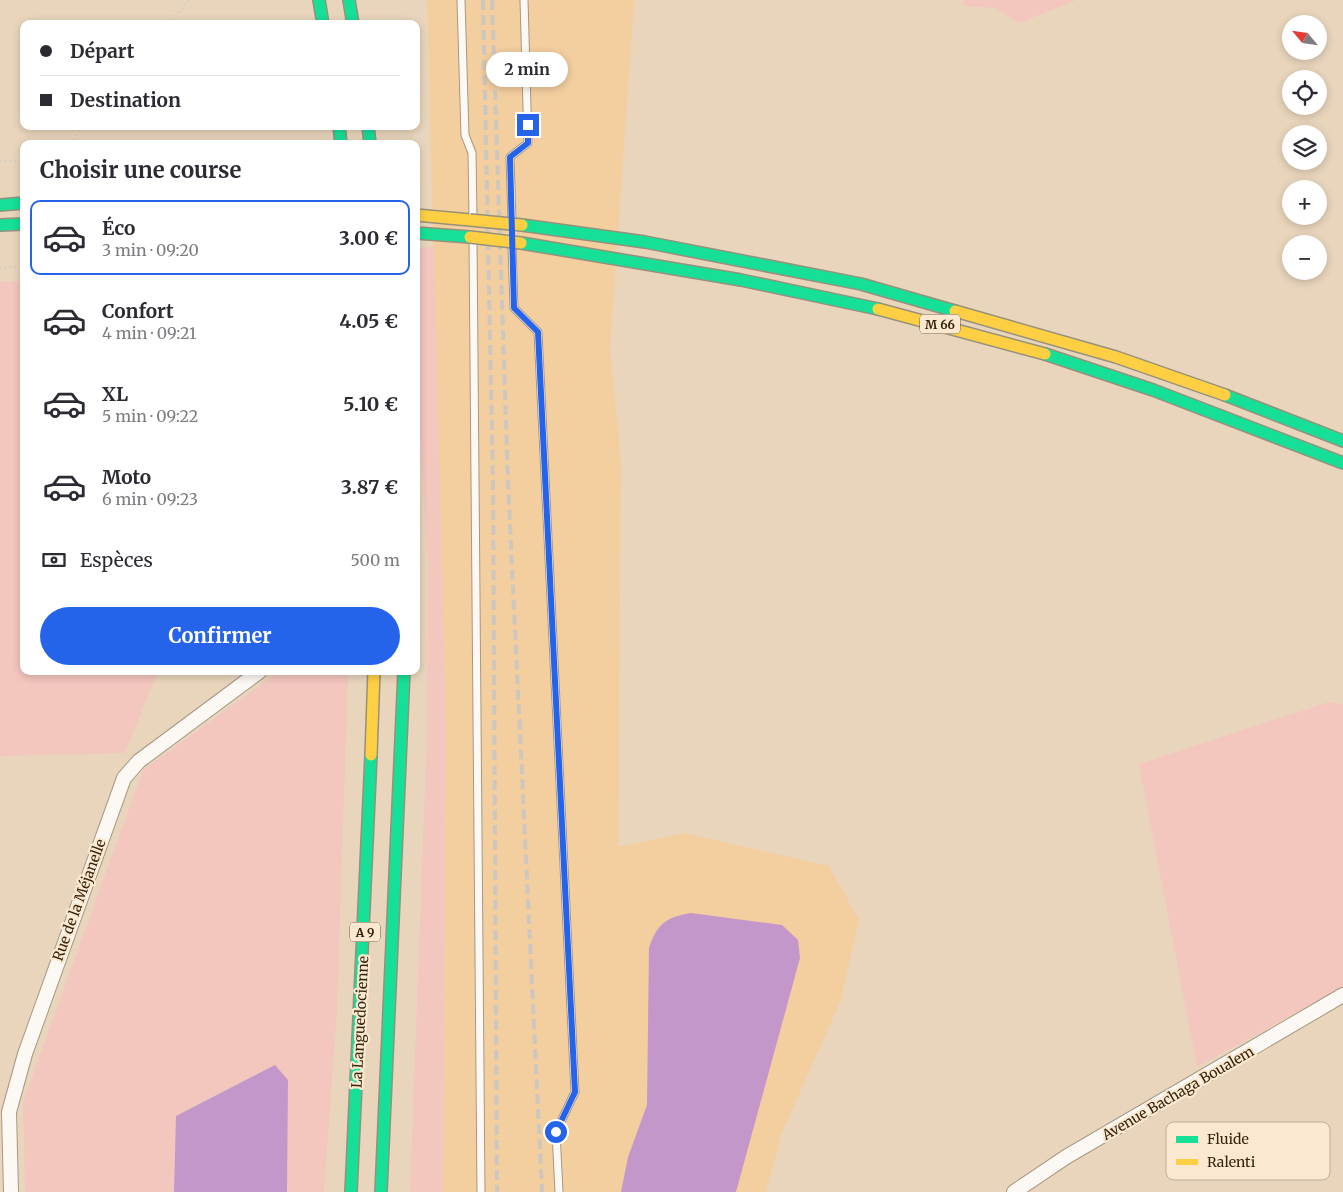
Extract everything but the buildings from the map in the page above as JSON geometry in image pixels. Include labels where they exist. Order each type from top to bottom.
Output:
[{"type":"highway","points":[[319,0],[322,20]]},
{"type":"highway","points":[[348,0],[351,20]]},
{"type":"highway","points":[[0,204],[20,203]]},
{"type":"highway","name":"M 66","points":[[420,215],[522,225],[645,242],[861,284],[1116,357],[1231,397],[1343,441]]},
{"type":"highway","points":[[0,225],[20,224]]},
{"type":"highway","name":"M 66","points":[[420,233],[521,243],[736,278],[959,329],[1112,376],[1228,417],[1343,463]]},
{"type":"highway","name":"La Languedocienne","points":[[351,1192],[368,860],[374,675]]},
{"type":"highway","name":"A 9","points":[[381,1192],[398,844],[404,675]]},
{"type":"street","name":"Rue de la Méjanelle","points":[[11,1192],[9,1112],[25,1054],[124,778],[139,761],[255,675]]},
{"type":"street","name":"Avenue Bachaga Boualem","points":[[1014,1192],[1066,1157],[1343,995]]},
{"type":"lane","points":[[461,0],[465,135],[472,153],[480,1192]]},
{"type":"lane","points":[[524,0],[528,143],[510,157],[514,308],[538,332],[575,1092],[556,1132],[559,1192]]},
{"type":"path","points":[[172,20],[189,0]]},
{"type":"path","points":[[73,140],[81,130]]},
{"type":"path","points":[[0,161],[20,160]]},
{"type":"path","points":[[0,268],[20,266]]},
{"type":"shaded area","points":[[427,0],[634,0],[610,348],[621,463],[618,847],[684,833],[829,866],[859,920],[840,1002],[781,1135],[766,1192],[443,1192],[446,735]]},
{"type":"shaded area","points":[[964,0],[1076,0],[1019,23],[996,8],[963,6]]},
{"type":"shaded area","points":[[434,247],[446,735],[443,1192],[410,1192],[427,735],[428,563],[420,436],[420,248]]},
{"type":"shaded area","points":[[20,281],[20,675],[156,675],[125,753],[0,756],[0,282]]},
{"type":"shaded area","points":[[274,675],[348,675],[337,1010],[324,1192],[25,1192],[23,1102],[143,770]]},
{"type":"shaded area","points":[[1329,702],[1343,704],[1343,987],[1197,1067],[1139,764]]},
{"type":"shaded area","points":[[691,913],[782,925],[798,940],[800,958],[736,1192],[621,1192],[628,1157],[647,1105],[649,948],[659,927],[675,917]]},
{"type":"shaded area","points":[[275,1065],[288,1080],[287,1192],[174,1192],[176,1116]]},
{"type":"railway","points":[[483,0],[493,482],[497,1192]]},
{"type":"railway","points":[[492,0],[508,483],[542,1192]]},
{"type":"traffic: fast","points":[[319,0],[322,20]]},
{"type":"traffic: fast","points":[[349,0],[352,20]]},
{"type":"traffic: fast","points":[[339,130],[341,140]]},
{"type":"traffic: fast","points":[[368,130],[370,140]]},
{"type":"traffic: fast","points":[[0,205],[20,203]]},
{"type":"traffic: fast","points":[[0,225],[20,224]]},
{"type":"traffic: fast","points":[[522,225],[645,242],[861,284],[955,311]]},
{"type":"traffic: fast","points":[[420,233],[470,237]]},
{"type":"traffic: fast","points":[[521,243],[741,280],[878,309]]},
{"type":"traffic: fast","points":[[1045,354],[1153,390],[1343,463]]},
{"type":"traffic: fast","points":[[1225,395],[1343,441]]},
{"type":"traffic: fast","points":[[381,1192],[404,675]]},
{"type":"traffic: fast","points":[[351,1192],[371,755]]},
{"type":"traffic: slow","points":[[420,215],[470,220]]},
{"type":"traffic: slow","points":[[470,220],[522,225]]},
{"type":"traffic: slow","points":[[470,237],[521,243]]},
{"type":"traffic: slow","points":[[878,309],[1045,354]]},
{"type":"traffic: slow","points":[[955,311],[1116,357],[1225,395]]},
{"type":"traffic: slow","points":[[371,755],[374,675]]},
{"type":"route","points":[[528,125],[528,143],[510,157],[514,308],[538,332],[575,1092],[556,1132]]}]
